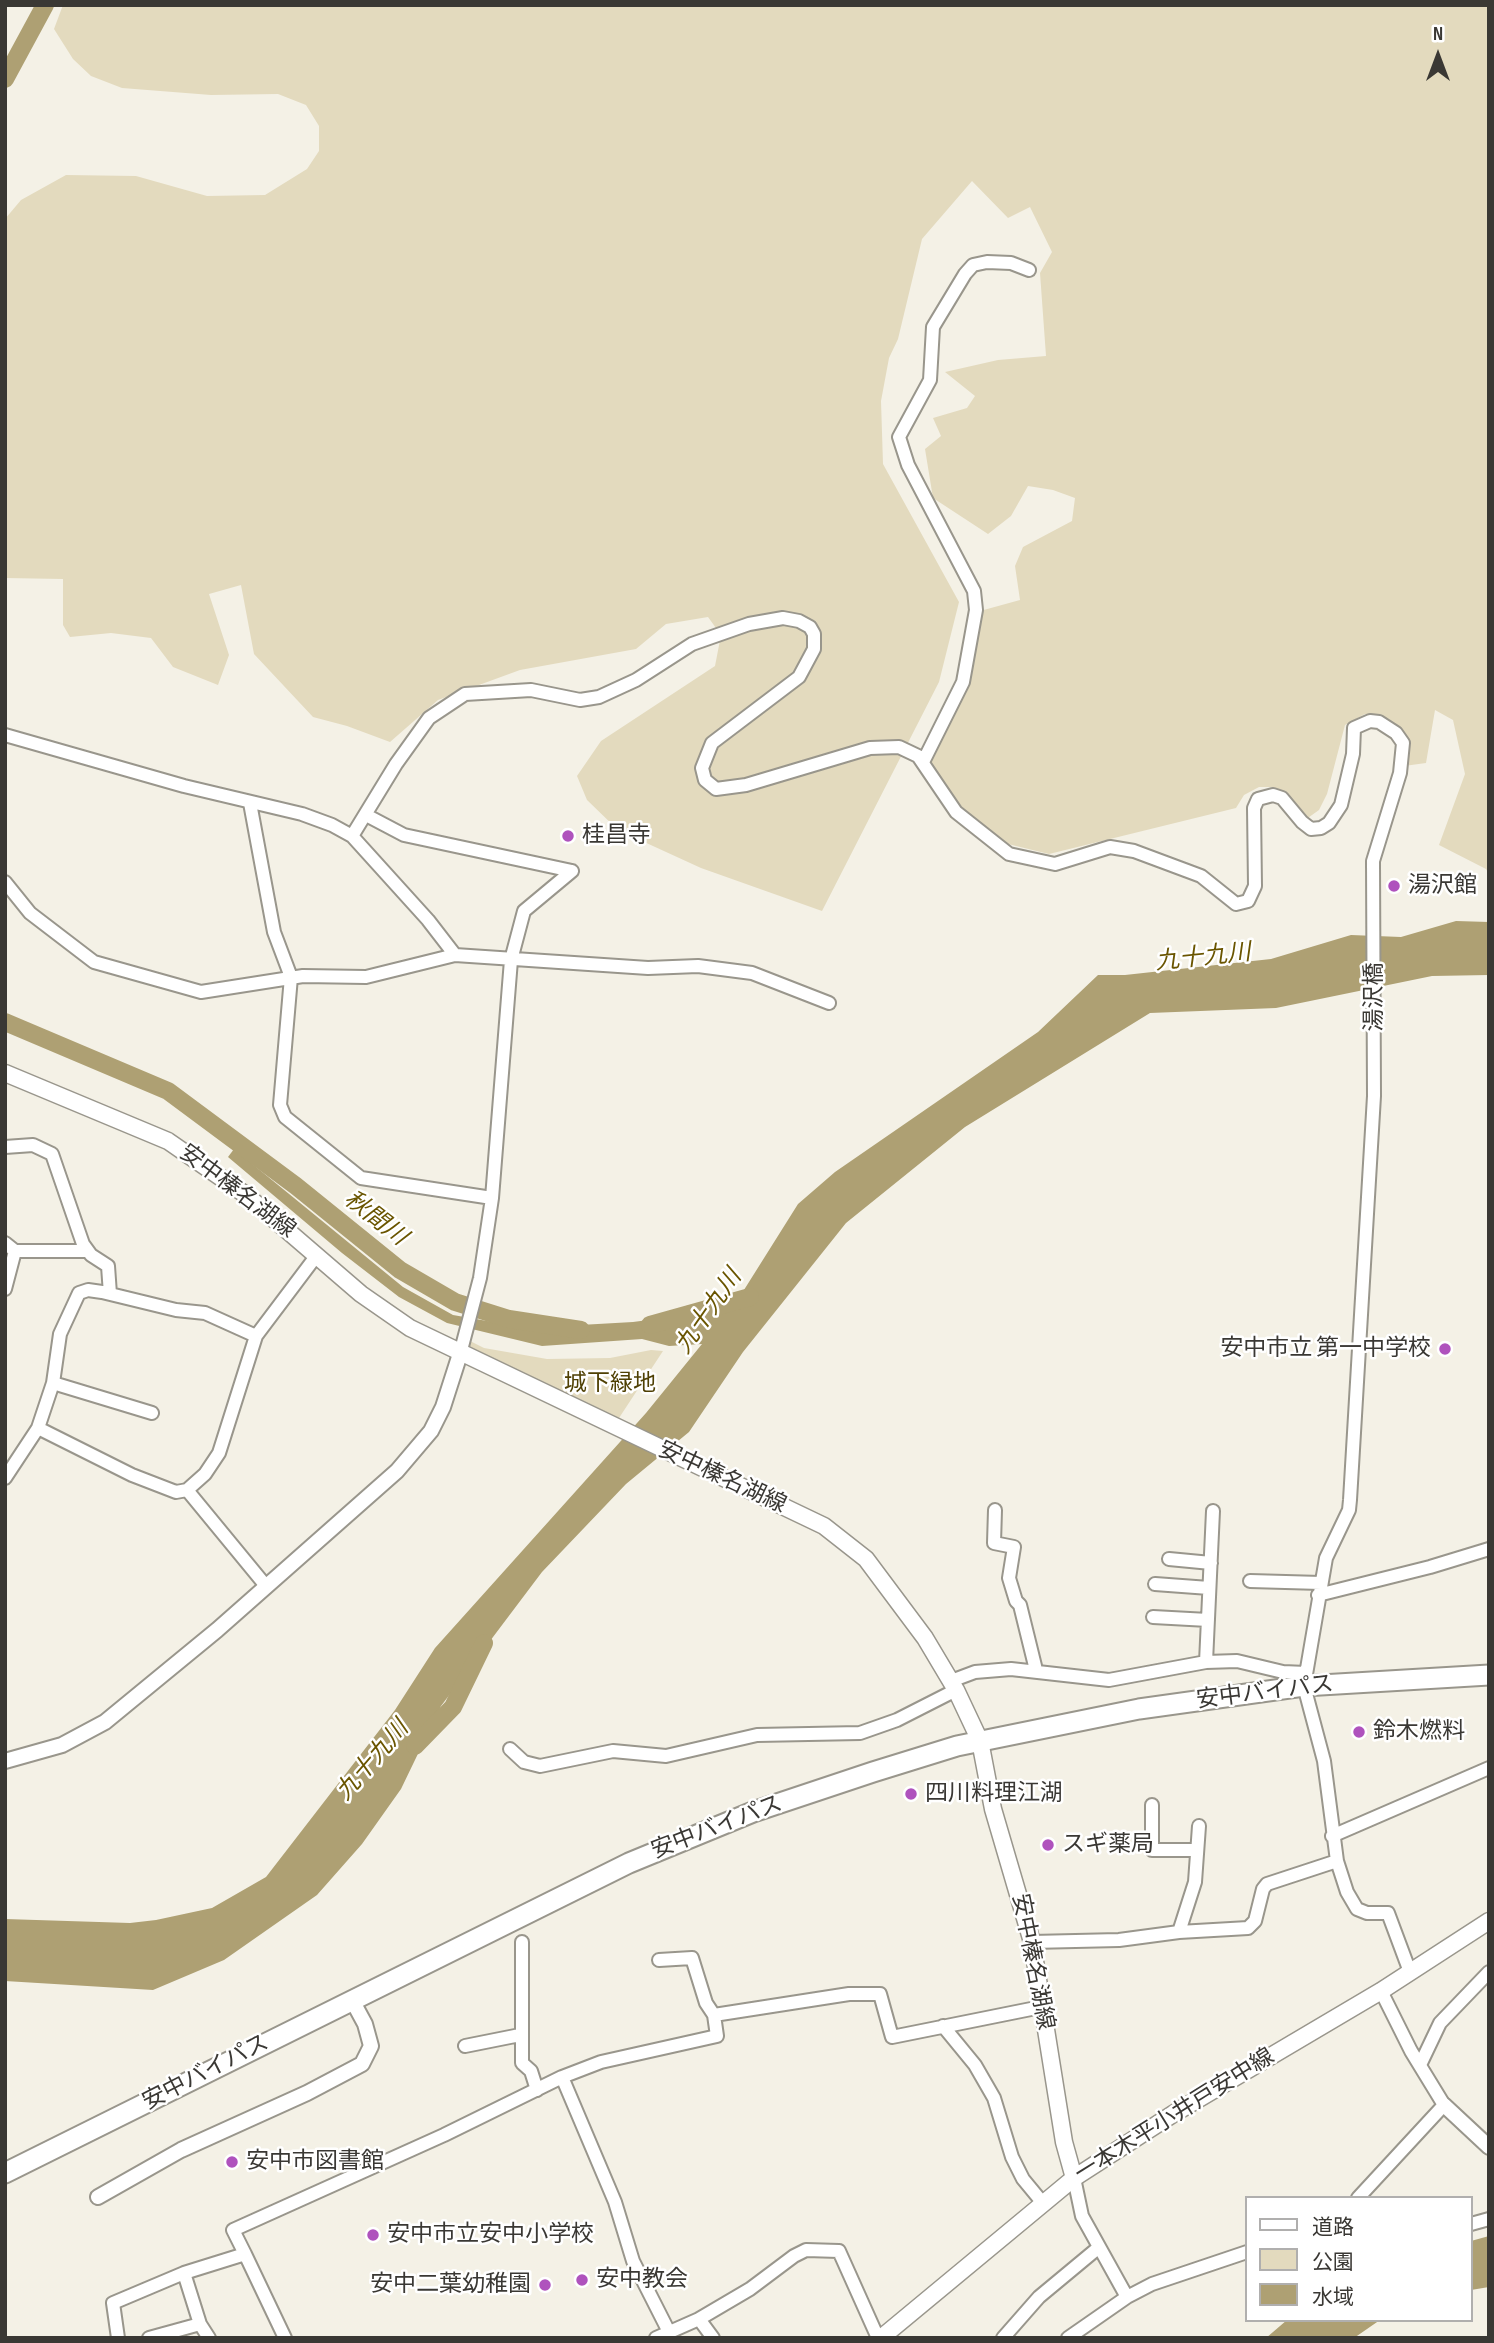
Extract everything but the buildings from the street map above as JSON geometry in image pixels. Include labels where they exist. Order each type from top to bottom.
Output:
[{"type":"highway","name":"安中バイパス","points":[[5,2173],[641,1858],[753,1812],[925,1755],[979,1741],[1139,1709],[1305,1679],[1489,1675]]},
{"type":"main road","name":"安中榛名湖線","points":[[5,1073],[168,1141],[208,1166],[389,1315],[460,1354],[824,1526],[853,1547],[886,1583],[954,1685],[979,1741],[993,1809],[1032,1942],[1064,2142],[1074,2178]]},
{"type":"main road","name":"一本木平小井戸安中線","points":[[879,2338],[1074,2178],[1173,2114],[1381,1991],[1489,1921]]},
{"type":"street","points":[[352,836],[396,764],[429,718],[465,694],[531,690],[580,700],[599,697],[636,680],[692,644],[749,624],[783,618],[799,621],[810,627],[814,642],[809,661],[799,677],[712,743],[702,768],[705,780],[716,789],[731,789],[885,746],[910,751],[923,762],[963,682],[976,610],[974,590],[908,465],[899,437],[930,380],[933,327],[965,274],[973,265],[987,262],[1012,263],[1029,270]]},
{"type":"street","name":"湯沢橋","points":[[923,762],[956,812],[1009,854],[1055,864],[1110,847],[1134,851],[1201,876],[1236,904],[1248,901],[1255,886],[1254,808],[1258,799],[1273,795],[1282,799],[1293,815],[1311,829],[1329,823],[1341,805],[1353,754],[1354,728],[1370,721],[1379,722],[1396,733],[1403,743],[1400,773],[1373,861],[1374,1093],[1349,1510],[1326,1558],[1305,1679]]},
{"type":"street","points":[[5,735],[250,803],[302,814],[352,836],[456,955]]},
{"type":"street","points":[[250,803],[274,932],[292,977],[280,1105],[285,1117],[361,1178],[492,1198]]},
{"type":"street","points":[[5,1761],[62,1745],[105,1723],[266,1587],[416,1451],[443,1407],[481,1278],[492,1198],[511,960],[524,911],[572,871],[404,835],[366,815]]},
{"type":"street","points":[[5,882],[30,914],[94,962],[201,992],[292,977],[366,977],[456,955],[649,968],[698,967],[752,973],[828,1003]]},
{"type":"street","points":[[5,1147],[33,1145],[52,1154],[88,1251],[108,1266],[110,1294]]},
{"type":"street","points":[[5,1289],[10,1247],[88,1251]]},
{"type":"street","points":[[38,1427],[132,1475],[176,1492],[187,1489],[205,1474],[219,1453],[256,1336],[317,1255]]},
{"type":"street","points":[[5,1478],[38,1427],[53,1383],[60,1334],[73,1299],[79,1293],[88,1290],[205,1313],[256,1336]]},
{"type":"street","points":[[53,1383],[152,1413]]},
{"type":"street","points":[[187,1489],[266,1587]]},
{"type":"street","points":[[995,1510],[994,1543],[1014,1547],[1009,1578],[1016,1601],[1020,1605],[1036,1670]]},
{"type":"street","points":[[1206,1662],[1213,1511]]},
{"type":"street","points":[[1250,1581],[1320,1589],[1430,1567],[1489,1549]]},
{"type":"street","points":[[1169,1559],[1211,1563]]},
{"type":"street","points":[[1155,1584],[1209,1588]]},
{"type":"street","points":[[1153,1617],[1208,1620]]},
{"type":"street","points":[[510,1749],[524,1762],[540,1766],[612,1751],[666,1756],[757,1735],[860,1733],[897,1720],[975,1672],[1036,1670],[1109,1680],[1206,1662],[1237,1661],[1283,1672],[1305,1679],[1324,1761],[1337,1861],[1357,1909],[1367,1913],[1388,1913],[1410,1972]]},
{"type":"street","points":[[1332,1836],[1489,1768]]},
{"type":"street","points":[[1152,1805],[1152,1850],[1197,1850]]},
{"type":"street","points":[[1179,1932],[1195,1882],[1199,1826]]},
{"type":"street","points":[[1032,1942],[1119,1940],[1179,1932],[1248,1928],[1255,1921],[1263,1889],[1268,1884],[1337,1861]]},
{"type":"street","points":[[522,1942],[522,2063],[531,2070],[537,2091]]},
{"type":"street","points":[[285,2338],[233,2230],[537,2091],[562,2077],[601,2062],[718,2036],[714,2015],[706,2003],[692,1958],[659,1960]]},
{"type":"street","points":[[1420,2065],[1440,2023],[1489,1972]]},
{"type":"street","points":[[1381,1991],[1444,2105],[1489,2147]]},
{"type":"street","points":[[714,2015],[849,1994],[880,1994],[892,2037],[1041,2007]]},
{"type":"street","points":[[99,2197],[181,2150],[307,2093],[362,2064],[371,2046],[365,2024],[352,2000]]},
{"type":"street","points":[[943,2026],[975,2065],[994,2098],[1012,2157],[1023,2179],[1042,2202]]},
{"type":"street","points":[[465,2046],[520,2035]]},
{"type":"street","points":[[562,2077],[615,2202],[633,2261],[668,2332]]},
{"type":"street","points":[[1360,2196],[1444,2105]]},
{"type":"street","points":[[1074,2178],[1082,2216],[1127,2297]]},
{"type":"street","points":[[1003,2338],[1039,2298],[1098,2248]]},
{"type":"street","points":[[656,2338],[699,2319],[750,2289],[806,2250],[839,2251],[879,2338]]},
{"type":"street","points":[[1068,2338],[1127,2297],[1152,2284],[1246,2252]]},
{"type":"street","points":[[118,2338],[113,2303],[184,2273],[245,2254]]},
{"type":"street","points":[[184,2273],[200,2324],[209,2338]]},
{"type":"street","points":[[699,2319],[713,2338]]},
{"type":"street","points":[[149,2338],[200,2324]]},
{"type":"green space","points":[[63,5],[1489,5],[1489,874],[1486,869],[1439,845],[1465,774],[1453,720],[1435,710],[1426,763],[1404,766],[1403,733],[1389,719],[1365,714],[1345,725],[1327,794],[1319,810],[1305,820],[1283,795],[1272,787],[1259,787],[1244,795],[1236,808],[1049,854],[1008,844],[974,824],[944,797],[930,768],[930,751],[961,674],[980,611],[1020,600],[1015,566],[1023,547],[1072,521],[1075,498],[1053,490],[1028,486],[1011,516],[988,534],[933,498],[925,449],[941,436],[933,418],[967,408],[975,396],[945,372],[998,360],[1046,356],[1040,273],[1052,252],[1030,207],[1008,218],[972,181],[922,239],[898,339],[889,358],[881,401],[883,464],[959,602],[939,682],[822,911],[701,868],[618,830],[587,800],[577,776],[601,741],[715,666],[721,635],[708,617],[666,624],[636,649],[520,670],[438,700],[390,742],[313,717],[254,654],[241,585],[209,594],[229,655],[218,685],[173,667],[151,638],[111,633],[70,637],[63,625],[63,579],[5,578],[5,219],[21,200],[66,175],[136,176],[207,196],[265,195],[307,169],[319,151],[319,126],[306,105],[278,94],[211,95],[122,88],[91,76],[73,59],[54,29]]},
{"type":"green space","name":"城下緑地","points":[[468,1340],[484,1348],[547,1359],[610,1358],[651,1350],[663,1351],[619,1418],[466,1345]]},
{"type":"water","points":[[1456,921],[1489,922],[1489,975],[1432,976],[1276,1008],[1150,1013],[965,1127],[846,1223],[743,1352],[689,1432],[626,1484],[542,1572],[441,1706],[401,1789],[362,1844],[317,1895],[224,1960],[153,1990],[5,1981],[5,1919],[130,1923],[156,1920],[212,1908],[266,1877],[395,1710],[435,1648],[646,1413],[702,1344],[669,1346],[642,1339],[542,1346],[447,1323],[399,1297],[342,1253],[228,1157],[234,1149],[403,1287],[453,1315],[527,1328],[633,1322],[732,1309],[798,1204],[835,1172],[1038,1032],[1098,975],[1125,975],[1271,959],[1351,935],[1401,937]]},
{"type":"water","points":[[1489,2236],[1489,2287],[1473,2290],[1473,2240]]},
{"type":"water","points":[[1285,2322],[1377,2322],[1354,2338],[1266,2338]]},
{"type":"waterway","points":[[5,79],[45,5]]},
{"type":"waterway","name":"秋間川","points":[[5,1022],[168,1091],[296,1186],[400,1270],[455,1302],[509,1319],[581,1330]]},
{"type":"waterway","name":"秋間川","points":[[650,1325],[750,1297]]},
{"type":"waterway","name":"九十九川","points":[[415,1746],[453,1707],[484,1643]]},
{"type":"place","name":"桂昌寺","points":[[568,836]]},
{"type":"place","name":"湯沢館","points":[[1394,886]]},
{"type":"place","name":"安中市立 第一中学校","points":[[1445,1349]]},
{"type":"place","name":"鈴木燃料","points":[[1359,1732]]},
{"type":"place","name":"四川料理江湖","points":[[911,1794]]},
{"type":"place","name":"スギ薬局","points":[[1048,1845]]},
{"type":"place","name":"安中市図書館","points":[[232,2162]]},
{"type":"place","name":"安中市立安中小学校","points":[[373,2235]]},
{"type":"place","name":"安中教会","points":[[582,2280]]},
{"type":"place","name":"安中二葉幼稚園","points":[[545,2285]]}]
